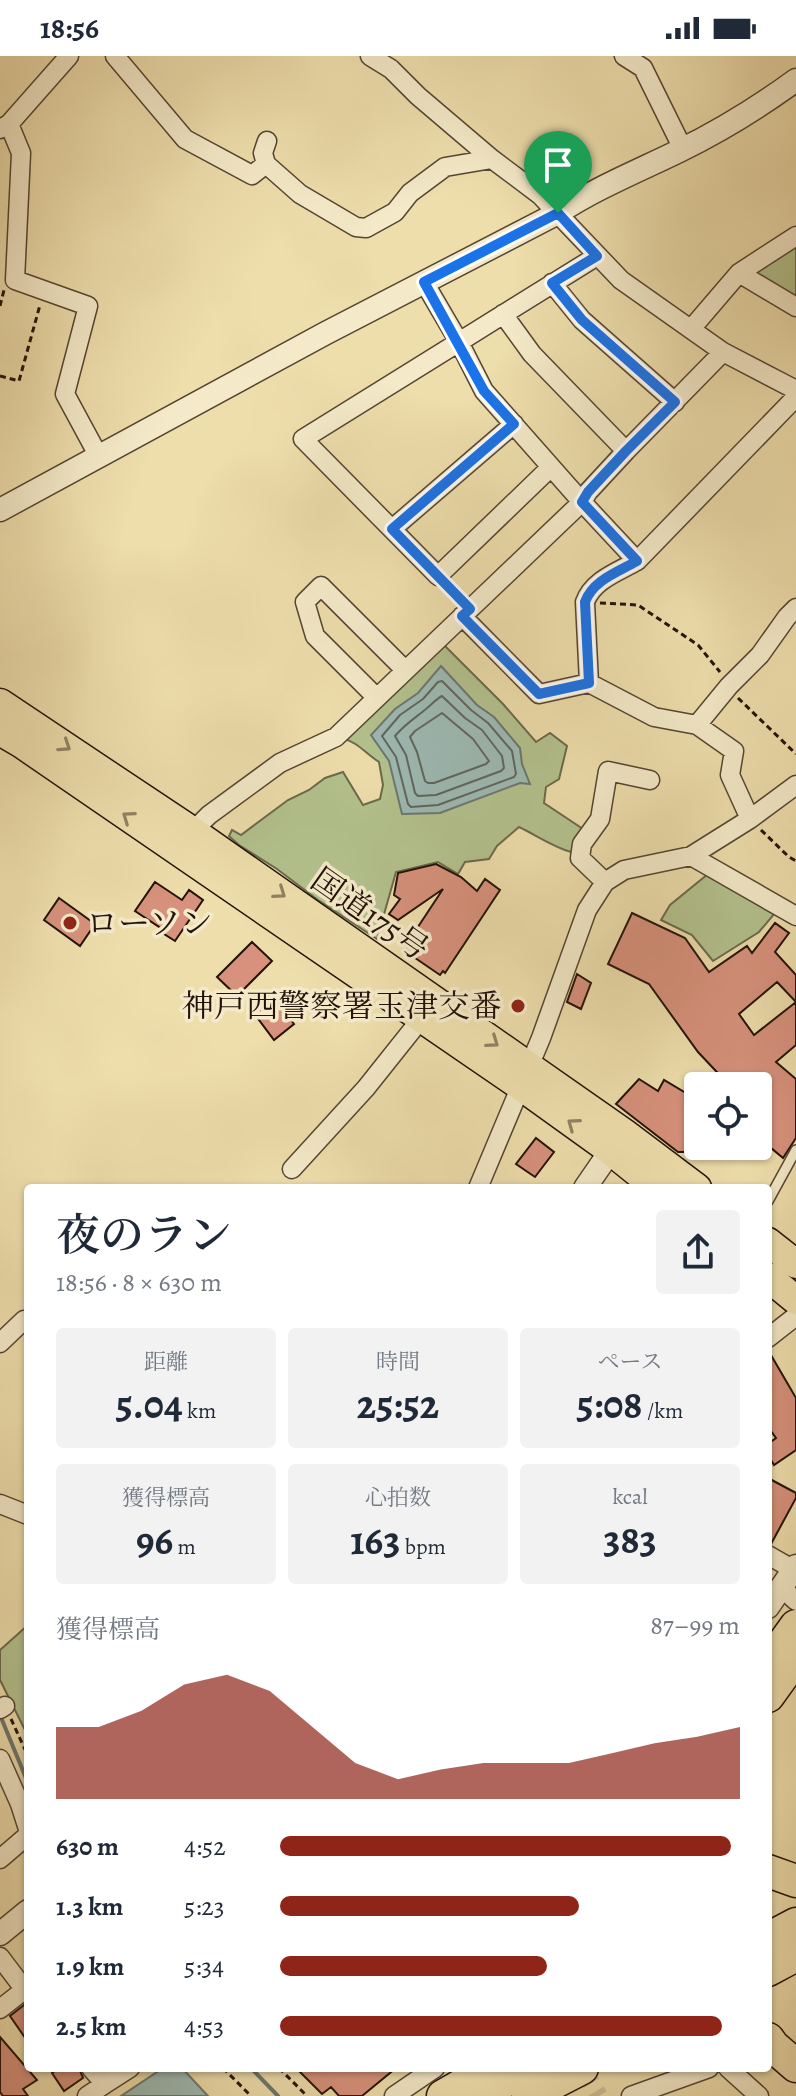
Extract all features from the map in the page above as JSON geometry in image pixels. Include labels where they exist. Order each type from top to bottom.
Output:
[{"type":"highway","name":"国道175号","points":[[0,703],[421,1019],[525,1077]]},
{"type":"highway","name":"国道175号","points":[[0,731],[184,841],[617,1142],[690,1184]]},
{"type":"highway","name":"国道175号","points":[[617,1142],[654,1184]]},
{"type":"highway","points":[[772,1245],[796,1264]]},
{"type":"highway","points":[[772,1280],[796,1300]]},
{"type":"highway","points":[[772,1687],[796,1626]]},
{"type":"highway","points":[[772,1872],[796,1881]]},
{"type":"highway","points":[[772,1937],[796,1924]]},
{"type":"highway","points":[[772,1968],[796,1955]]},
{"type":"highway","points":[[772,1985],[796,1974]]},
{"type":"highway","points":[[772,2045],[796,2066]]},
{"type":"highway","points":[[772,2066],[796,2089]]},
{"type":"highway","points":[[443,2096],[484,2072]]},
{"type":"highway","points":[[477,2096],[522,2072]]},
{"type":"highway","points":[[528,2096],[574,2072]]},
{"type":"street","points":[[69,56],[4,126],[21,153],[15,280],[88,306],[65,394],[98,455]]},
{"type":"street","points":[[115,56],[185,139],[252,175],[266,164]]},
{"type":"street","points":[[370,56],[396,63],[418,96],[540,195],[621,280],[723,352],[796,390]]},
{"type":"street","points":[[624,56],[643,68],[683,149]]},
{"type":"street","points":[[0,510],[581,198],[683,149],[745,114],[796,80]]},
{"type":"street","points":[[267,141],[263,153],[266,164],[300,194],[356,227],[366,228],[395,212],[410,193],[445,167],[492,159]]},
{"type":"street","points":[[691,329],[739,273],[796,236]]},
{"type":"street","points":[[551,467],[438,576],[303,439],[597,256]]},
{"type":"street","points":[[739,273],[796,307]]},
{"type":"street","points":[[424,282],[484,391],[637,561]]},
{"type":"street","points":[[552,283],[582,320],[675,402]]},
{"type":"street","points":[[503,314],[532,354],[626,451]]},
{"type":"street","points":[[184,841],[209,815],[280,763],[336,737],[582,502],[626,451],[723,352]]},
{"type":"street","points":[[589,683],[585,602],[588,593],[595,585],[637,561],[796,397]]},
{"type":"street","points":[[392,529],[514,424]]},
{"type":"street","points":[[376,697],[315,636],[305,602],[321,586],[405,670]]},
{"type":"street","points":[[462,616],[539,694],[589,683],[654,717],[697,725],[734,751],[730,775],[750,819]]},
{"type":"street","points":[[697,725],[793,617]]},
{"type":"street","points":[[605,882],[580,858],[582,844],[600,819],[608,771],[650,780]]},
{"type":"street","points":[[480,1184],[525,1077],[587,910],[605,882],[624,870],[691,856],[796,785]]},
{"type":"street","points":[[691,856],[796,916]]},
{"type":"street","points":[[292,1169],[366,1088],[421,1019]]},
{"type":"street","points":[[588,1184],[617,1142]]},
{"type":"street","points":[[772,1335],[796,1316]]},
{"type":"street","points":[[0,1343],[24,1320]]},
{"type":"street","points":[[0,1504],[24,1513]]},
{"type":"street","points":[[772,1559],[792,1581],[772,1603]]},
{"type":"street","points":[[0,1759],[24,1818]]},
{"type":"street","points":[[0,1859],[24,1836]]},
{"type":"street","points":[[0,1934],[24,1914]]},
{"type":"street","points":[[0,1957],[24,1986]]},
{"type":"street","points":[[0,2009],[24,1992]]},
{"type":"street","points":[[94,2072],[105,2084]]},
{"type":"street","points":[[87,2096],[124,2072]]},
{"type":"street","points":[[394,2096],[429,2072]]},
{"type":"street","points":[[631,2096],[698,2072]]},
{"type":"street","points":[[732,2072],[759,2096]]},
{"type":"lane","points":[[772,1194],[796,1150]]},
{"type":"path","points":[[0,376],[19,381],[44,290]]},
{"type":"path","points":[[585,602],[638,605],[698,645],[729,686],[796,754]]},
{"type":"path","points":[[750,819],[796,861]]},
{"type":"path","points":[[2,1708],[24,1749]]},
{"type":"path","points":[[227,2072],[251,2096]]},
{"type":"path","points":[[283,2072],[307,2096]]},
{"type":"green space","points":[[796,243],[796,299],[758,278],[754,271]]},
{"type":"green space","points":[[444,645],[536,742],[550,733],[567,746],[559,779],[546,787],[544,803],[586,831],[571,852],[519,827],[497,846],[489,859],[465,862],[458,874],[438,862],[396,872],[377,939],[229,836],[232,830],[241,835],[288,800],[325,778],[343,772],[363,805],[380,799],[383,785],[379,762],[357,745],[343,739]]},
{"type":"green space","points":[[708,874],[775,913],[759,932],[713,961],[692,935],[661,920],[670,905]]},
{"type":"green space","points":[[24,1629],[24,1728],[0,1680],[0,1650]]},
{"type":"water","points":[[441,666],[477,705],[494,717],[520,748],[530,784],[520,783],[440,813],[402,814],[389,761],[371,735],[395,709],[418,693]]},
{"type":"water","points":[[157,2072],[186,2072],[208,2096],[121,2096]]},
{"type":"building","points":[[436,864],[461,877],[477,891],[485,879],[500,890],[445,973],[443,971],[440,975],[405,951],[443,889],[398,920],[389,914],[400,899],[394,895],[398,873]]},
{"type":"building","points":[[155,882],[182,900],[189,890],[203,900],[175,941],[135,911]]},
{"type":"building","points":[[59,898],[95,924],[80,946],[44,920]]},
{"type":"building","points":[[632,913],[685,938],[709,972],[747,946],[752,953],[775,923],[789,933],[775,952],[796,975],[796,1002],[796,1045],[776,1062],[796,1079],[796,1138],[783,1158],[772,1149],[772,1072],[717,1072],[698,1052],[649,984],[608,964]],"holes":[[[777,982],[796,1002],[754,1035],[739,1014]]]},
{"type":"building","points":[[252,942],[272,961],[237,996],[217,977]]},
{"type":"building","points":[[577,974],[591,983],[581,1009],[567,1002]]},
{"type":"building","points":[[270,993],[294,1024],[274,1040],[250,1008]]},
{"type":"building","points":[[639,1079],[658,1091],[664,1080],[684,1092],[684,1152],[678,1152],[616,1104]]},
{"type":"building","points":[[536,1138],[554,1152],[535,1177],[516,1164]]},
{"type":"building","points":[[772,1357],[796,1398],[796,1450],[774,1465],[772,1441],[776,1438],[772,1432]]},
{"type":"building","points":[[772,1480],[796,1493],[772,1542]]},
{"type":"building","points":[[24,2005],[24,2036],[10,2016]]},
{"type":"building","points":[[0,2037],[24,2065],[24,2072],[30,2072],[37,2080],[23,2089],[28,2096],[3,2096],[0,2092]]},
{"type":"building","points":[[81,2072],[83,2078],[64,2091],[52,2073]]},
{"type":"building","points":[[300,2072],[391,2072],[362,2096],[339,2096],[331,2087],[322,2094]]},
{"type":"waterway","points":[[0,1715],[24,1773]]},
{"type":"waterway","points":[[255,2072],[278,2096]]},
{"type":"tunnel","points":[[584,2072],[599,2096]]},
{"type":"place","name":"ローソン","points":[[70,923]]},
{"type":"place","name":"神戸西警察署玉津交番","points":[[518,1006]]},
{"type":"route","points":[[558,213],[597,256],[552,283],[582,320],[675,402],[626,451],[582,502],[637,561],[595,585],[588,593],[585,602],[589,683],[539,694],[462,616],[470,609],[392,529],[514,424],[484,391],[424,282],[558,213]]}]
